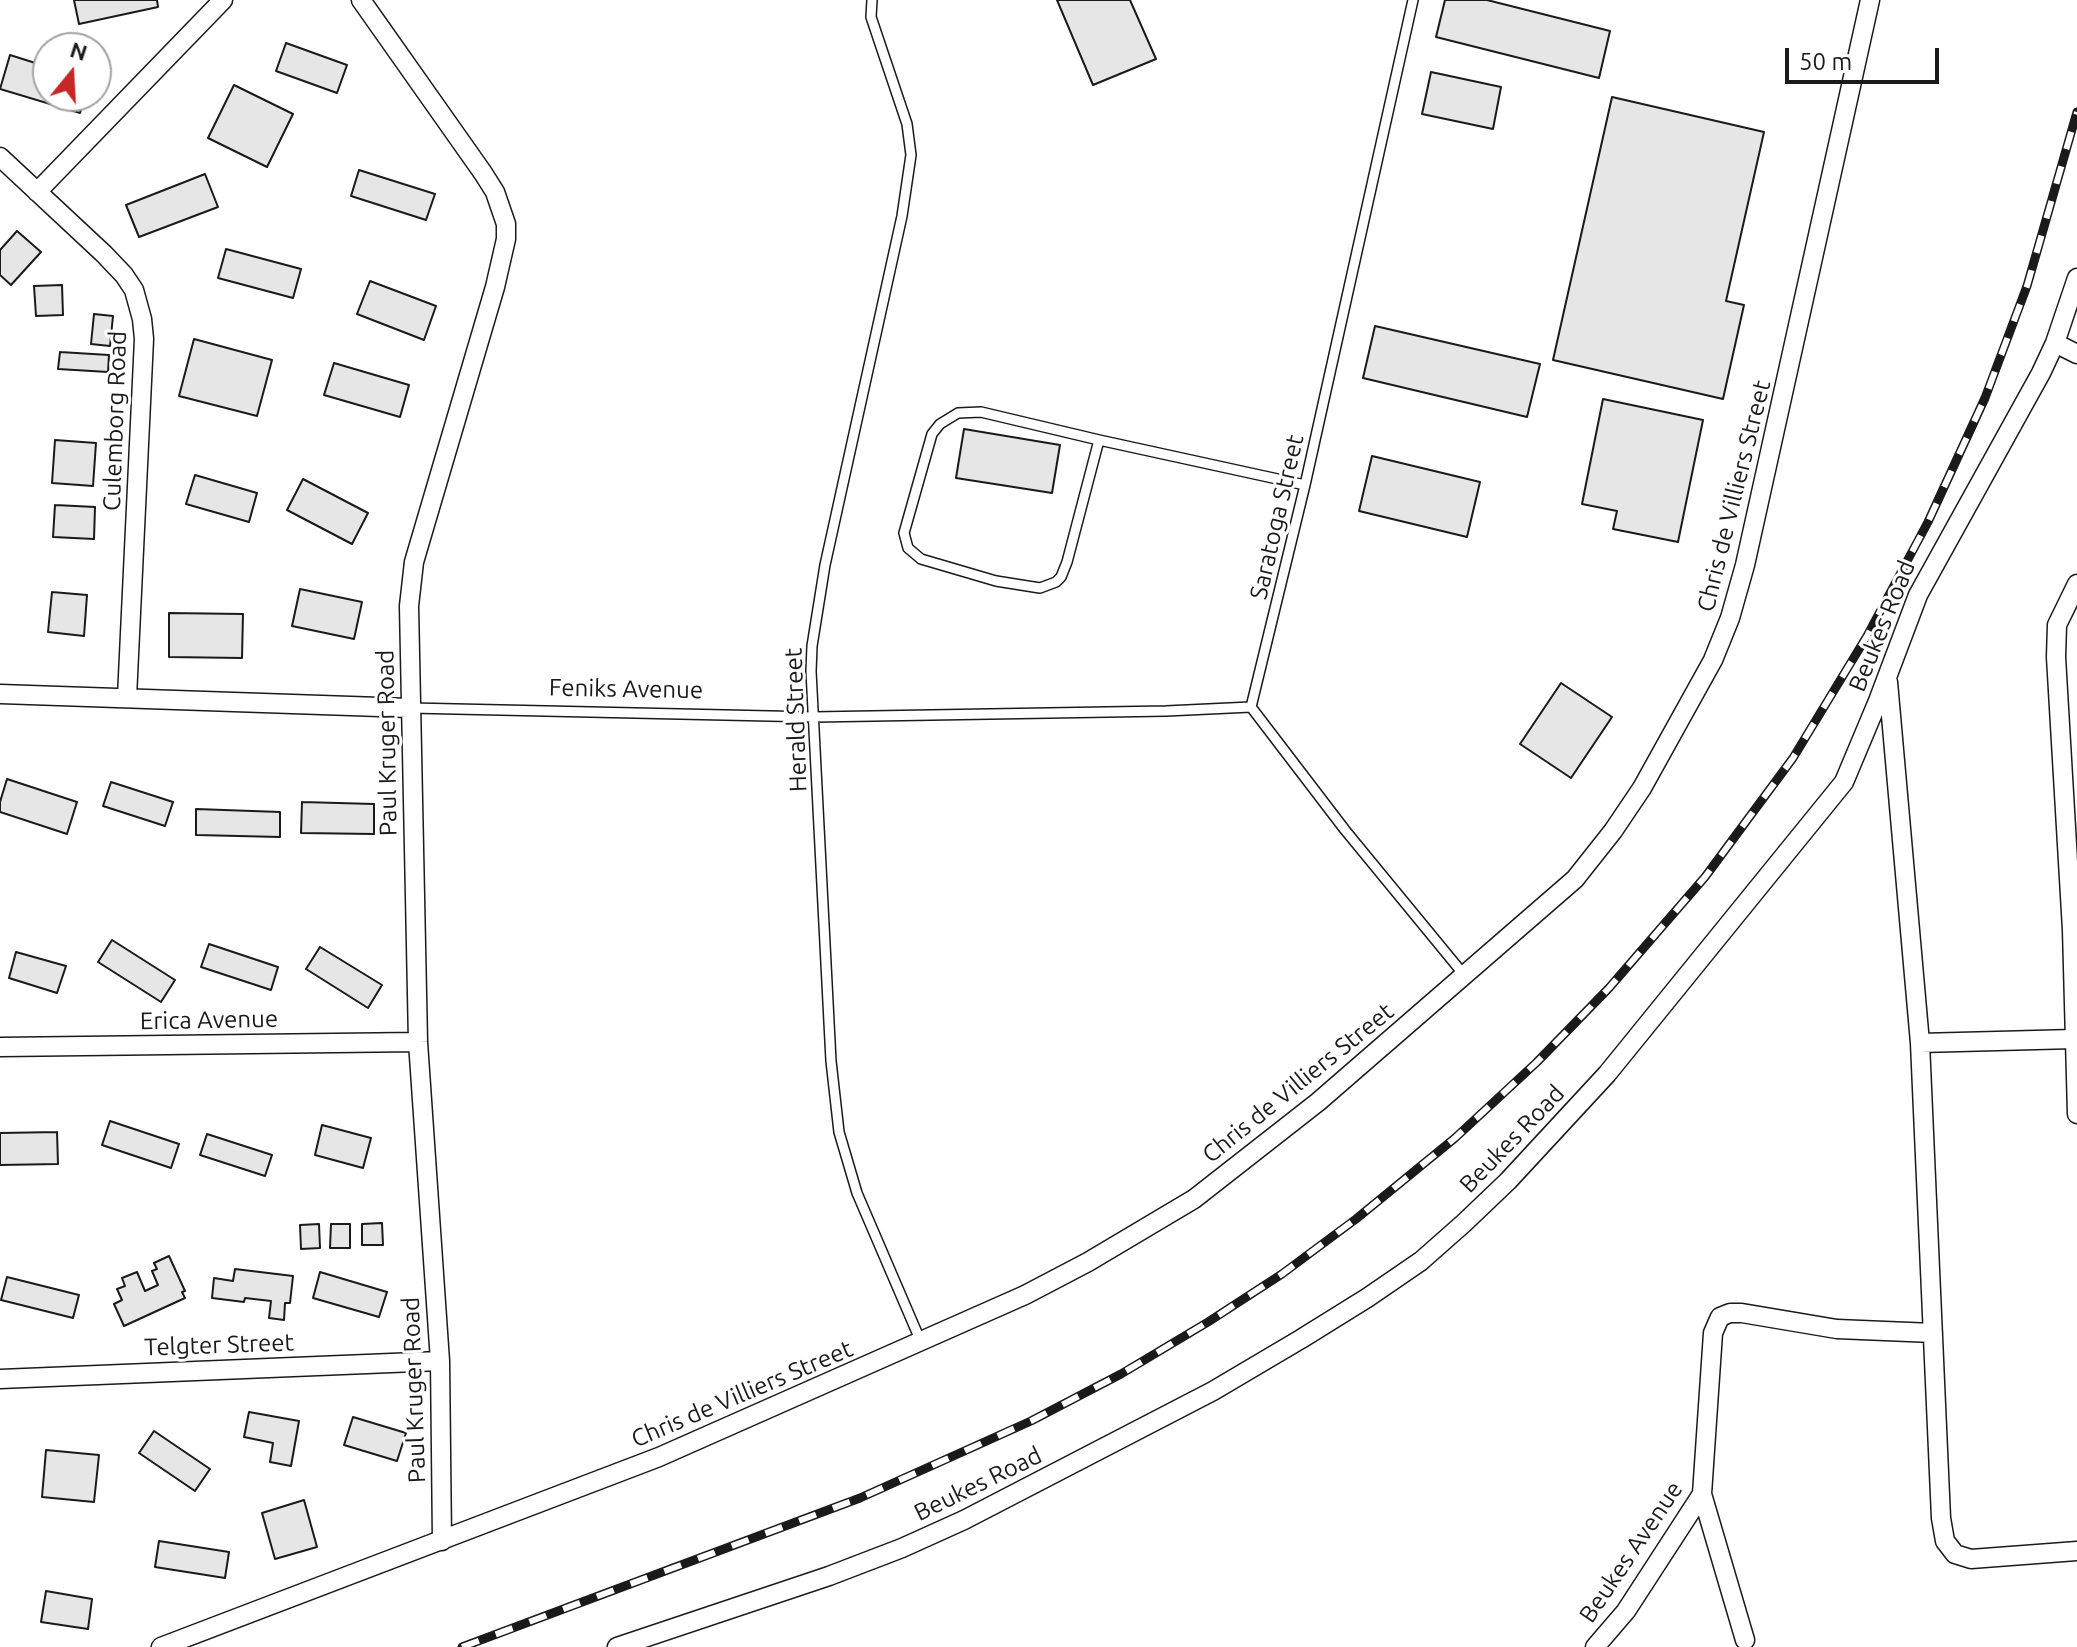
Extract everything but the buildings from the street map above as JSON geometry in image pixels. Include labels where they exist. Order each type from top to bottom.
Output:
[{"type":"street","points":[[37,192],[223,0]]},
{"type":"street","name":"Paul Kruger Road","points":[[361,0],[483,173],[498,200],[506,224],[506,239],[495,287],[414,562],[409,606],[418,1042],[440,1361],[442,1541]]},
{"type":"street","name":"Chris de Villiers Street","points":[[161,1647],[659,1457],[1025,1295],[1075,1269],[1194,1199],[1318,1102],[1575,879],[1642,788],[1713,660],[1730,618],[1745,565],[1870,0]]},
{"type":"street","name":"Culemborg Road","points":[[0,157],[124,275],[134,290],[142,319],[144,339],[127,697]]},
{"type":"street","name":"Beukes Road","points":[[617,1647],[829,1576],[964,1520],[1213,1391],[1367,1298],[1421,1261],[1508,1181],[1607,1074],[1844,782],[1930,569],[2022,410],[2055,343],[2077,278]]},
{"type":"street","points":[[2055,343],[2077,354]]},
{"type":"street","points":[[2077,584],[2063,610],[2056,636],[2075,930],[2077,1114]]},
{"type":"street","points":[[1887,673],[1920,1043],[1941,1518],[1945,1541],[1955,1554],[1971,1559],[2077,1551]]},
{"type":"street","name":"Feniks Avenue","points":[[0,694],[409,708]]},
{"type":"street","points":[[1920,1043],[2074,1039]]},
{"type":"street","name":"Erica Avenue","points":[[0,1047],[418,1042]]},
{"type":"street","name":"Beukes Avenue","points":[[1595,1647],[1626,1611],[1702,1494],[1713,1327],[1720,1317],[1742,1313],[1837,1329],[1933,1333]]},
{"type":"street","name":"Telgter Street","points":[[0,1379],[440,1361]]},
{"type":"street","points":[[1702,1494],[1745,1640]]},
{"type":"lane","name":"Herald Street","points":[[872,0],[871,17],[907,124],[911,155],[902,216],[852,433],[816,611],[811,671],[831,1061],[839,1132],[857,1193],[921,1342]]},
{"type":"lane","name":"Saratoga Street","points":[[1251,707],[1305,485],[1413,0]]},
{"type":"lane","points":[[1099,440],[1067,562],[1056,582],[1040,588],[996,581],[921,559],[908,548],[904,533],[932,434],[948,417],[958,413],[981,412],[1305,485]]},
{"type":"lane","name":"Feniks Avenue","points":[[409,708],[814,717],[1251,707]]},
{"type":"lane","points":[[1251,707],[1345,830],[1465,976]]},
{"type":"railway","points":[[462,1647],[860,1498],[1031,1421],[1121,1374],[1282,1274],[1356,1219],[1455,1138],[1537,1062],[1609,988],[1705,877],[1793,758],[1867,636],[1928,522],[1985,398],[2027,286],[2077,112]]}]
